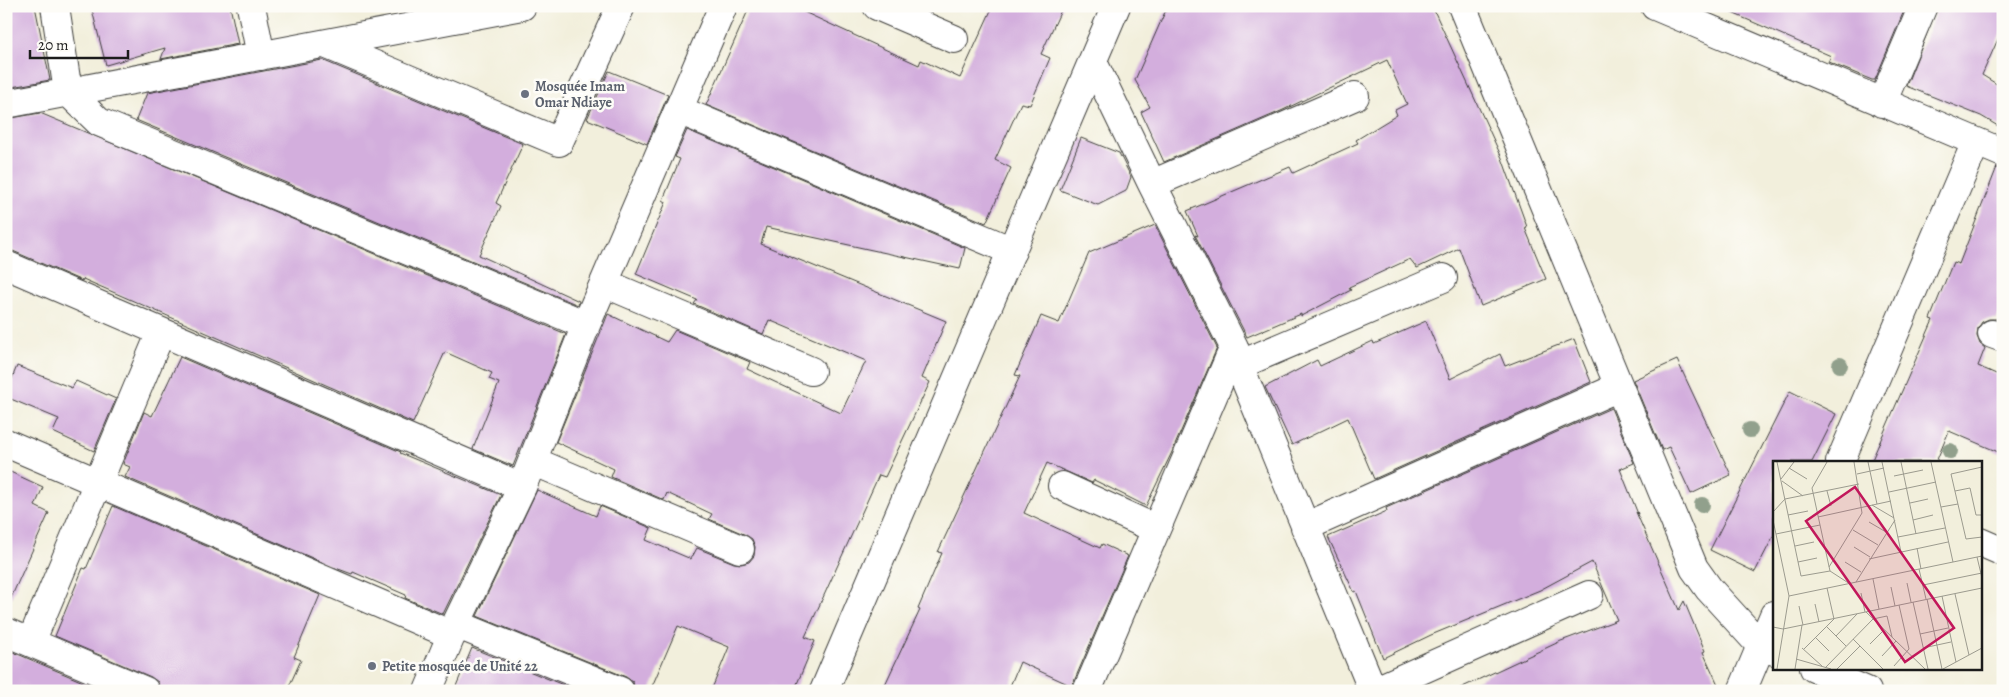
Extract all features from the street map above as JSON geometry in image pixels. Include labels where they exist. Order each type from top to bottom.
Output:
[{"type":"street","points":[[55,6],[68,92],[99,122],[586,325]]},
{"type":"street","points":[[251,6],[261,56]]},
{"type":"street","points":[[6,104],[325,44],[446,13],[522,6]]},
{"type":"street","points":[[325,44],[559,142],[621,6]]},
{"type":"street","points":[[428,691],[454,630],[522,487],[586,325],[724,6]]},
{"type":"street","points":[[877,6],[954,39]]},
{"type":"street","points":[[824,691],[1116,6]]},
{"type":"street","points":[[1462,6],[1694,568],[1709,588],[1768,649]]},
{"type":"street","points":[[1655,6],[2003,154]]},
{"type":"street","points":[[1882,102],[1923,6]]},
{"type":"street","points":[[1092,62],[1237,356],[1373,691],[1589,595]]},
{"type":"street","points":[[1152,184],[1356,96]]},
{"type":"street","points":[[679,110],[1012,251]]},
{"type":"street","points":[[1840,461],[1976,142]]},
{"type":"street","points":[[7,268],[522,487]]},
{"type":"street","points":[[1086,691],[1156,529],[1237,356],[1443,278]]},
{"type":"street","points":[[604,283],[811,371]]},
{"type":"street","points":[[145,691],[18,637],[98,483],[161,332]]},
{"type":"street","points":[[1305,527],[1619,387]]},
{"type":"street","points":[[6,444],[454,630],[617,690]]},
{"type":"street","points":[[533,461],[740,549]]},
{"type":"street","points":[[1062,486],[1156,529]]},
{"type":"street","points":[[1982,543],[2003,552]]},
{"type":"street","points":[[1742,691],[1768,649],[1773,622]]},
{"type":"street","points":[[1819,670],[1867,691]]},
{"type":"building","points":[[6,6],[35,6],[50,80],[6,88]]},
{"type":"building","points":[[91,6],[230,6],[238,44],[161,59],[165,48],[106,65]]},
{"type":"building","points":[[750,6],[791,6],[919,65],[921,60],[960,78],[993,6],[1063,6],[1041,54],[1050,58],[1030,105],[1021,103],[995,160],[1011,168],[986,223],[706,105]]},
{"type":"building","points":[[1177,6],[1432,6],[1502,158],[1527,227],[1525,228],[1546,279],[1481,306],[1459,248],[1417,268],[1410,259],[1349,287],[1351,290],[1301,316],[1301,314],[1247,337],[1195,235],[1198,236],[1187,211],[1290,167],[1293,173],[1358,143],[1356,140],[1397,115],[1395,110],[1407,104],[1387,60],[1281,111],[1164,162],[1141,112],[1150,107],[1135,80],[1165,12]]},
{"type":"building","points":[[1716,6],[1906,6],[1875,80],[1872,80],[1828,62],[1831,56]]},
{"type":"building","points":[[1938,6],[2003,6],[2003,28],[1982,75],[2003,88],[2003,129],[1981,116],[1906,86]]},
{"type":"building","points":[[322,60],[523,144],[496,203],[501,206],[479,255],[579,301],[578,305],[136,120],[147,93]]},
{"type":"building","points":[[609,71],[668,95],[647,144],[587,119]]},
{"type":"building","points":[[40,113],[566,334],[513,466],[473,449],[499,383],[489,379],[492,373],[445,352],[413,423],[83,279],[82,281],[6,248],[6,119]]},
{"type":"building","points":[[687,130],[965,248],[960,269],[766,227],[761,244],[946,321],[922,378],[930,382],[885,477],[879,475],[805,637],[815,641],[794,691],[711,691],[729,647],[678,626],[650,691],[635,691],[633,682],[626,677],[477,616],[537,490],[596,516],[600,506],[651,528],[646,540],[691,559],[697,548],[741,564],[749,562],[754,556],[755,547],[752,539],[709,519],[712,514],[667,493],[664,500],[611,477],[614,469],[556,442],[608,314],[667,342],[675,330],[750,362],[747,369],[841,413],[866,361],[769,320],[763,334],[694,304],[697,300],[636,274],[666,202],[663,200],[680,159],[675,157]]},
{"type":"building","points":[[1081,138],[1119,153],[1131,177],[1126,191],[1098,205],[1060,190]]},
{"type":"building","points":[[1997,167],[2003,168],[2003,306],[1997,319],[1989,319],[1982,322],[1978,328],[1977,336],[1980,344],[1985,348],[1978,366],[2003,377],[2003,454],[1949,431],[1936,461],[1871,461],[1933,320],[1930,319],[1953,262],[1959,264]]},
{"type":"building","points":[[1155,225],[1217,348],[1172,452],[1146,506],[1094,480],[1092,483],[1047,463],[1024,513],[1100,548],[1102,544],[1128,556],[1072,686],[1020,662],[1008,691],[882,691],[920,610],[918,609],[942,553],[938,552],[1020,376],[1015,375],[1041,316],[1059,323],[1089,253]]},
{"type":"building","points":[[1426,321],[1450,379],[1500,354],[1505,366],[1574,339],[1591,382],[1374,479],[1348,418],[1292,445],[1265,387],[1317,360],[1320,366],[1373,341],[1374,344]]},
{"type":"building","points":[[180,357],[501,495],[443,614],[405,598],[406,595],[353,572],[352,574],[333,567],[125,477],[130,467],[123,464],[144,412],[152,416]]},
{"type":"building","points":[[1677,360],[1731,475],[1691,494],[1669,447],[1662,450],[1633,380]]},
{"type":"building","points":[[17,366],[72,388],[76,381],[116,399],[94,451],[53,432],[59,419],[6,397]]},
{"type":"building","points":[[1790,391],[1836,414],[1812,461],[1773,461],[1773,537],[1755,572],[1710,550]]},
{"type":"building","points":[[1611,408],[1634,463],[1620,469],[1638,514],[1636,512],[1679,610],[1684,601],[1705,651],[1703,652],[1721,691],[1454,691],[1561,641],[1617,620],[1592,562],[1540,590],[1431,635],[1383,658],[1356,591],[1354,592],[1328,537],[1387,511],[1386,508]]},
{"type":"building","points":[[6,470],[43,487],[35,506],[49,513],[6,609]]},
{"type":"building","points":[[113,506],[320,595],[294,657],[301,660],[287,691],[160,691],[158,682],[151,677],[55,636],[83,568],[86,569]]},
{"type":"building","points":[[472,648],[578,691],[454,691]]},
{"type":"building","points":[[6,649],[104,691],[6,691]]},
{"type":"place","name":"Mosquée Imam Omar Ndiaye","points":[[525,94]]},
{"type":"place","name":"Petite mosquée de Unité 22","points":[[372,666]]}]
